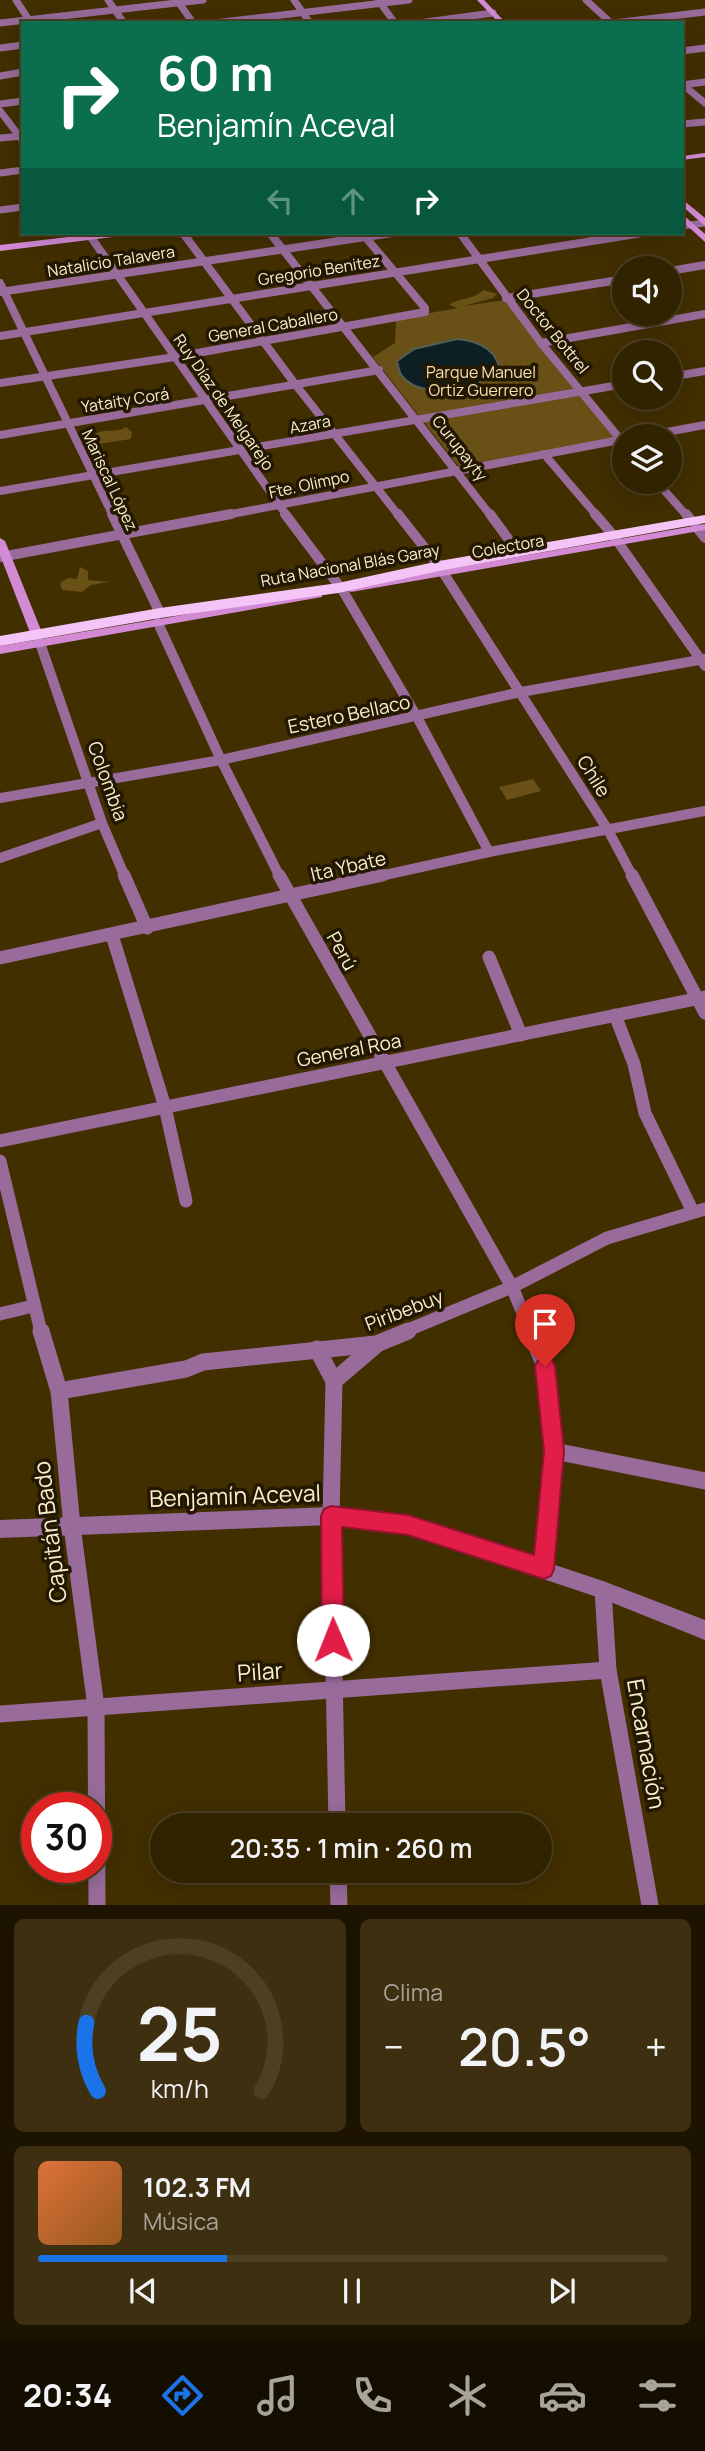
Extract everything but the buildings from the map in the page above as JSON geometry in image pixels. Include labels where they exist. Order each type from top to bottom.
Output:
[{"type":"highway","name":"Ruta Nacional Blás Garay","points":[[0,641],[38,639],[341,589],[518,552],[701,527]]},
{"type":"main road","points":[[470,0],[490,21]]},
{"type":"main road","points":[[480,0],[501,21]]},
{"type":"main road","points":[[684,158],[705,155]]},
{"type":"main road","points":[[684,203],[705,223]]},
{"type":"main road","points":[[687,226],[705,239]]},
{"type":"main road","points":[[0,248],[90,235]]},
{"type":"main road","name":"Colectora","points":[[441,569],[616,538]]},
{"type":"main road","points":[[0,541],[3,557],[38,639],[0,650]]},
{"type":"street","points":[[16,0],[30,21],[203,0]]},
{"type":"street","points":[[108,0],[123,21]]},
{"type":"street","points":[[294,0],[309,21]]},
{"type":"street","points":[[230,21],[409,0]]},
{"type":"street","points":[[586,0],[611,21]]},
{"type":"street","points":[[178,1],[192,21]]},
{"type":"street","points":[[379,2],[393,21]]},
{"type":"street","points":[[630,21],[705,12]]},
{"type":"street","points":[[434,21],[493,13]]},
{"type":"street","points":[[0,23],[21,22]]},
{"type":"street","points":[[0,48],[21,45]]},
{"type":"street","points":[[684,51],[705,48]]},
{"type":"street","points":[[0,76],[21,72]]},
{"type":"street","points":[[684,85],[705,82]]},
{"type":"street","points":[[684,86],[705,103]]},
{"type":"street","points":[[0,104],[21,101]]},
{"type":"street","points":[[0,111],[21,137]]},
{"type":"street","points":[[684,124],[705,122]]},
{"type":"street","points":[[0,138],[21,138]]},
{"type":"street","points":[[0,173],[21,170]]},
{"type":"street","points":[[0,210],[21,207]]},
{"type":"street","points":[[687,226],[705,223]]},
{"type":"street","name":"Ruy Díaz de Melgarejo","points":[[90,235],[280,507],[341,589],[417,717],[489,852]]},
{"type":"street","name":"Chile","points":[[184,235],[295,384],[441,569],[608,830],[702,997],[705,1013]]},
{"type":"street","name":"Curupayty","points":[[272,235],[457,470],[518,552]]},
{"type":"street","points":[[363,235],[395,272]]},
{"type":"street","name":"Natalicio Talavera","points":[[1,289],[116,275],[363,235]]},
{"type":"street","name":"Doctor Bottrel","points":[[461,235],[541,343],[612,429]]},
{"type":"street","name":"Gregorio Benitez","points":[[0,336],[629,235]]},
{"type":"street","points":[[682,269],[705,265]]},
{"type":"street","name":"General Caballero","points":[[0,383],[175,357],[426,311],[395,272]]},
{"type":"street","points":[[506,298],[612,281]]},
{"type":"street","name":"Mariscal López","points":[[1,289],[68,423],[159,618]]},
{"type":"street","points":[[541,343],[705,314]]},
{"type":"street","name":"Yataity Corá","points":[[0,435],[379,370]]},
{"type":"street","points":[[682,375],[705,371]]},
{"type":"street","name":"Azara","points":[[0,491],[612,386]]},
{"type":"street","points":[[682,429],[705,425]]},
{"type":"street","name":"Fte. Olimpo","points":[[3,557],[280,507],[457,470],[612,444]]},
{"type":"street","points":[[544,454],[616,538],[704,662]]},
{"type":"street","points":[[669,494],[701,527]]},
{"type":"street","name":"Perú","points":[[159,618],[221,760],[290,897],[512,1286],[545,1366],[554,1451]]},
{"type":"street","name":"Colombia","points":[[38,639],[102,823],[147,928]]},
{"type":"street","name":"Estero Bellaco","points":[[0,798],[221,760],[521,692],[704,662]]},
{"type":"street","name":"Ita Ybate","points":[[0,958],[489,852],[705,811]]},
{"type":"street","points":[[0,858],[102,823]]},
{"type":"street","points":[[112,935],[165,1107],[186,1201]]},
{"type":"street","points":[[489,957],[521,1035]]},
{"type":"street","name":"General Roa","points":[[0,1141],[702,997]]},
{"type":"street","points":[[615,1016],[634,1064],[646,1113],[699,1211]]},
{"type":"street","name":"Capitán Bado","points":[[1,1169],[33,1306],[58,1391],[72,1526],[96,1707],[97,1905]]},
{"type":"street","name":"Piribebuy","points":[[58,1391],[186,1368],[203,1362],[376,1344],[512,1286],[607,1238],[699,1211]]},
{"type":"street","points":[[0,1314],[33,1306]]},
{"type":"street","points":[[334,1381],[376,1344]]},
{"type":"street","points":[[317,1349],[334,1381],[331,1516],[337,1813]]},
{"type":"street","points":[[544,1569],[554,1451],[705,1481]]},
{"type":"street","name":"Benjamín Aceval","points":[[0,1529],[331,1516],[408,1525],[544,1569],[705,1630]]},
{"type":"street","name":"Encarnación","points":[[603,1590],[608,1670],[650,1905]]},
{"type":"street","name":"Pilar","points":[[0,1714],[608,1670]]},
{"type":"street","points":[[338,1883],[339,1905]]},
{"type":"green space","name":"Parque Manuel Ortiz Guerrero","points":[[483,290],[497,294],[493,298],[464,306],[505,300],[612,434],[612,439],[460,468],[373,357],[395,343],[396,319],[458,308],[449,305]]},
{"type":"green space","points":[[126,427],[132,432],[131,439],[98,444],[89,440],[102,431]]},
{"type":"green space","points":[[80,567],[88,571],[88,580],[109,582],[91,585],[82,592],[62,590],[60,583],[68,578],[77,579]]},
{"type":"green space","points":[[533,779],[541,791],[507,800],[499,787]]},
{"type":"water","points":[[457,339],[486,348],[496,358],[500,373],[464,387],[436,390],[411,384],[401,375],[397,361],[414,349]]},
{"type":"route","points":[[333,1640],[331,1516],[408,1525],[544,1569],[554,1451],[545,1366]]}]
